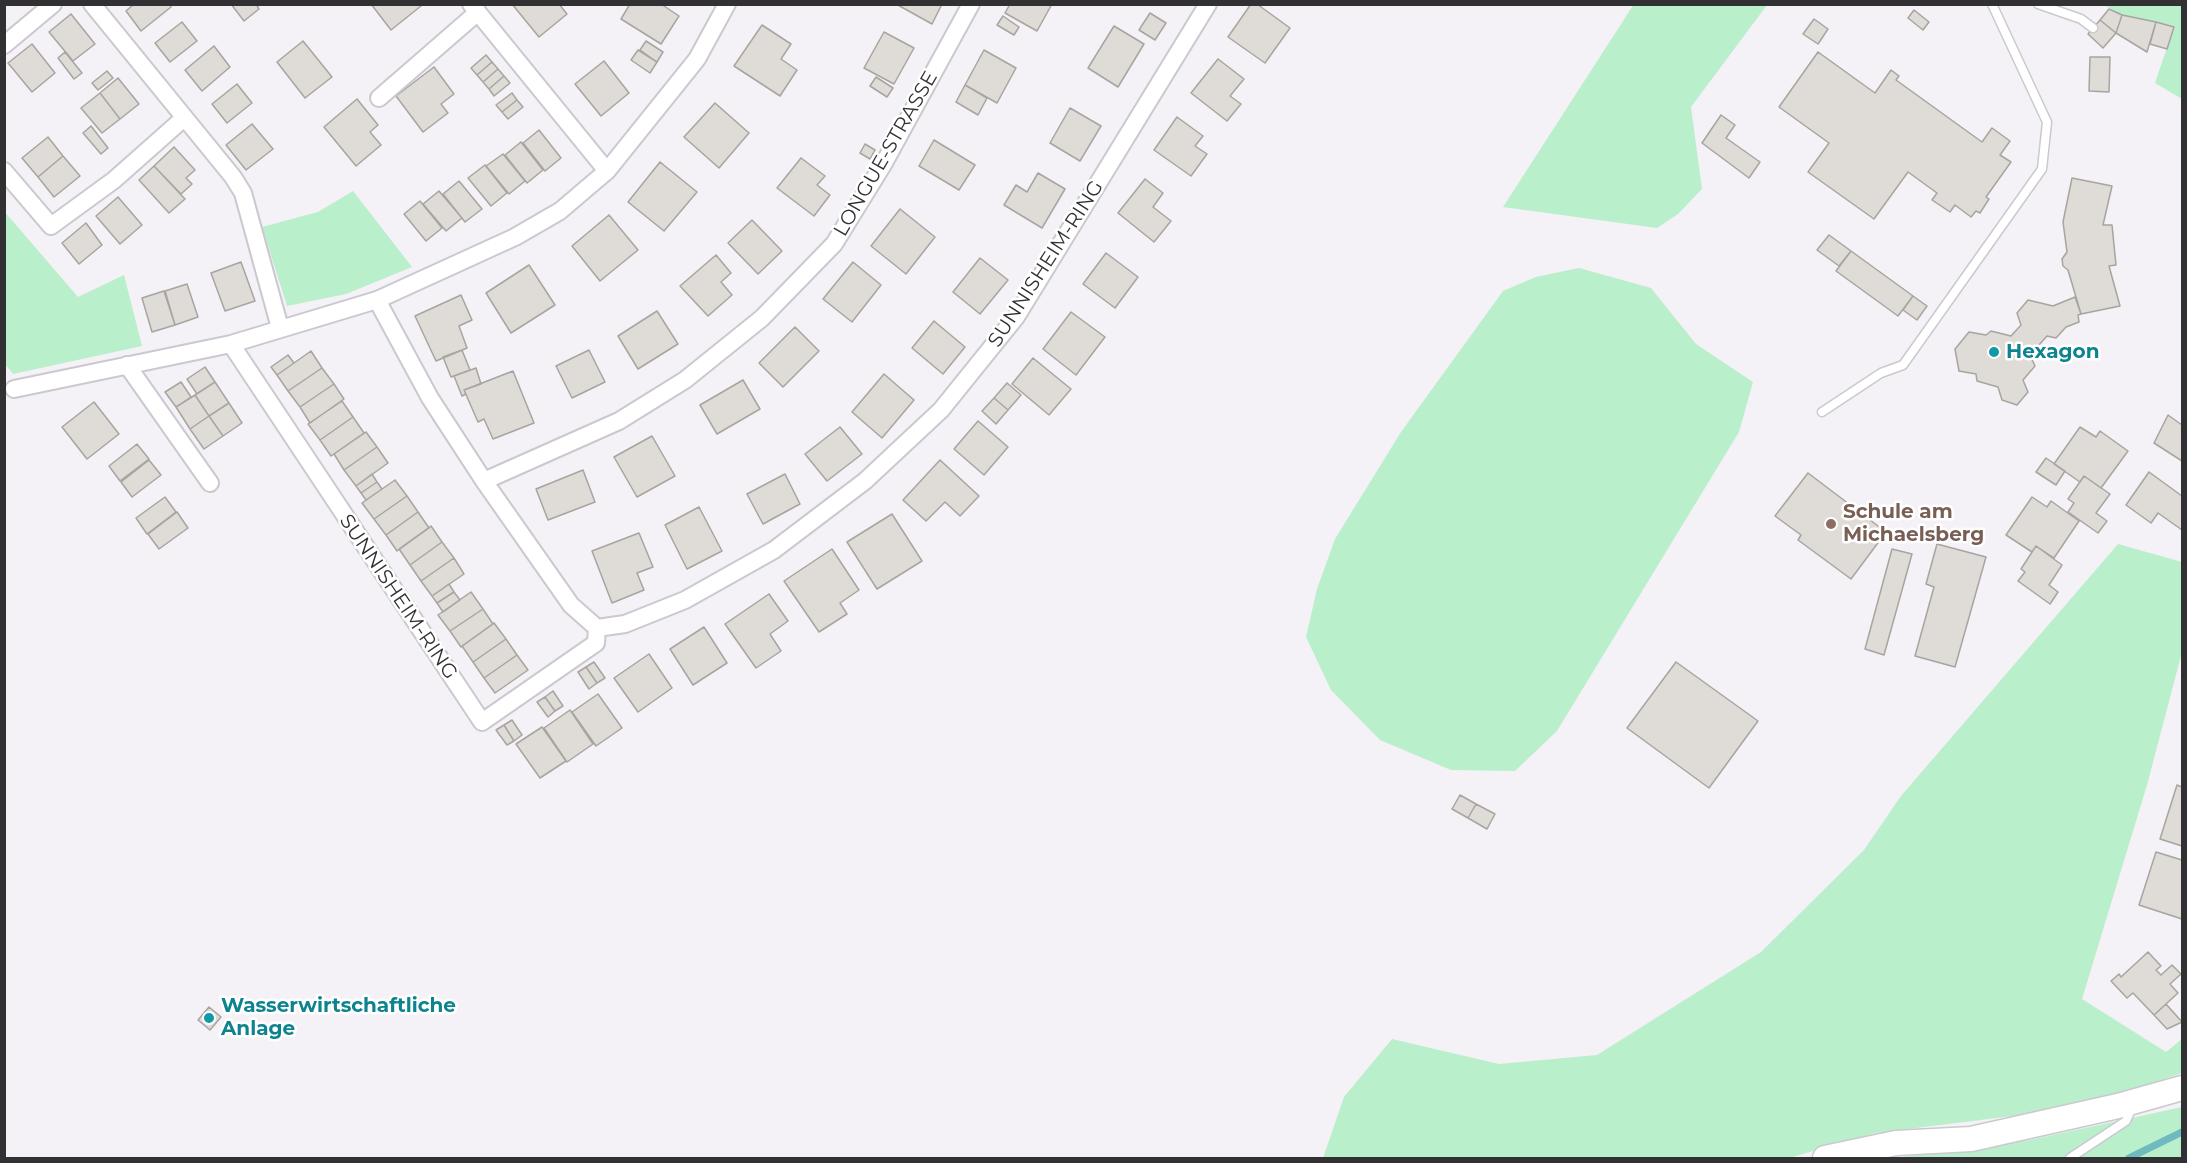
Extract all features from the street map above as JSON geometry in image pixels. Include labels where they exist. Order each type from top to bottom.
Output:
[{"type":"main road","points":[[1825,1158],[1896,1143],[1971,1139],[2134,1102],[2182,1088]]},
{"type":"street","points":[[4,45],[53,4]]},
{"type":"street","points":[[92,4],[233,177],[243,193],[280,328]]},
{"type":"street","points":[[14,389],[231,344],[377,300],[515,237],[560,211],[607,171],[691,66],[727,4]]},
{"type":"street","name":"LONGUE-STRASSE","points":[[484,481],[619,421],[686,380],[762,318],[834,244],[884,164],[971,4]]},
{"type":"street","name":"SUNNISHEIM-RING","points":[[231,344],[482,722],[596,643],[597,628],[625,624],[685,600],[774,550],[866,481],[941,410],[1016,317],[1208,4]]},
{"type":"street","points":[[379,98],[475,8],[607,171]]},
{"type":"street","points":[[4,171],[51,226],[114,180],[184,118]]},
{"type":"street","points":[[377,300],[430,398],[484,481],[571,605],[597,628]]},
{"type":"street","points":[[127,365],[210,483]]},
{"type":"lane","points":[[1822,412],[1881,373],[1903,365],[2042,169],[2047,122],[1992,4]]},
{"type":"lane","points":[[2038,4],[2081,19],[2093,28]]},
{"type":"lane","points":[[2070,1158],[2126,1121],[2134,1102]]},
{"type":"green space","points":[[1634,4],[1767,5],[1691,107],[1702,189],[1678,214],[1657,228],[1503,207]]},
{"type":"green space","points":[[2103,4],[2182,5],[2182,99],[2155,83],[2174,27],[2122,15]]},
{"type":"green space","points":[[353,191],[412,267],[346,294],[287,306],[262,227],[318,212]]},
{"type":"green space","points":[[4,211],[78,297],[124,275],[142,346],[13,374],[5,364]]},
{"type":"green space","points":[[1579,268],[1651,288],[1696,344],[1753,382],[1739,432],[1557,731],[1515,771],[1451,770],[1380,740],[1331,690],[1306,637],[1317,589],[1335,539],[1401,432],[1503,291],[1536,277]]},
{"type":"green space","points":[[2118,544],[2182,562],[2182,652],[2147,785],[2082,999],[2166,1052],[2182,1039],[2182,1073],[2077,1108],[1876,1133],[1789,1158],[1323,1158],[1344,1097],[1392,1039],[1499,1064],[1597,1055],[1761,952],[1864,850],[1901,796]]},
{"type":"green space","points":[[2182,1107],[2182,1158],[1894,1158],[2030,1140]]},
{"type":"building","points":[[134,4],[170,4],[171,7],[141,31],[126,11]]},
{"type":"building","points":[[231,4],[256,4],[259,9],[244,21]]},
{"type":"building","points":[[371,4],[420,4],[421,6],[391,30]]},
{"type":"building","points":[[512,4],[559,4],[567,14],[539,37]]},
{"type":"building","points":[[630,4],[661,4],[679,16],[661,44],[621,19]]},
{"type":"building","points":[[896,4],[942,4],[932,24]]},
{"type":"building","points":[[1010,4],[1052,4],[1037,31],[1005,13]]},
{"type":"building","points":[[1251,4],[1257,4],[1290,28],[1265,63],[1228,37]]},
{"type":"building","points":[[2109,9],[2122,15],[2116,33],[2100,20]]},
{"type":"building","points":[[1914,10],[1929,22],[1923,30],[1908,18]]},
{"type":"building","points":[[1150,13],[1166,23],[1155,40],[1139,30]]},
{"type":"building","points":[[71,14],[95,44],[73,61],[49,32]]},
{"type":"building","points":[[2122,15],[2156,22],[2147,52],[2116,33]]},
{"type":"building","points":[[1003,16],[1019,27],[1014,35],[997,25]]},
{"type":"building","points":[[1814,19],[1828,29],[1818,44],[1803,34]]},
{"type":"building","points":[[2100,20],[2116,33],[2103,48],[2088,34]]},
{"type":"building","points":[[182,22],[197,41],[170,62],[155,43]]},
{"type":"building","points":[[2156,22],[2174,27],[2167,49],[2150,44]]},
{"type":"building","points":[[762,25],[791,44],[781,59],[797,70],[780,96],[734,66]]},
{"type":"building","points":[[1114,26],[1144,44],[1118,87],[1088,68]]},
{"type":"building","points":[[884,32],[914,48],[894,84],[864,68]]},
{"type":"building","points":[[303,41],[332,77],[305,98],[277,62]]},
{"type":"building","points":[[646,41],[663,52],[657,62],[640,50]]},
{"type":"building","points":[[32,44],[55,73],[32,92],[8,63]]},
{"type":"building","points":[[214,46],[230,67],[202,91],[185,70]]},
{"type":"building","points":[[638,50],[657,62],[650,73],[631,60]]},
{"type":"building","points":[[984,50],[1016,68],[997,103],[965,85]]},
{"type":"building","points":[[65,52],[82,73],[74,79],[58,58]]},
{"type":"building","points":[[1818,52],[1875,93],[1891,70],[1899,76],[1896,80],[1982,142],[1992,128],[2010,141],[2000,155],[2011,162],[1986,197],[1989,199],[1980,213],[1976,211],[1971,217],[1955,205],[1950,212],[1932,200],[1937,193],[1908,172],[1874,219],[1808,172],[1829,143],[1779,107]]},
{"type":"building","points":[[486,55],[492,62],[477,75],[471,68]]},
{"type":"building","points":[[2090,57],[2110,57],[2109,92],[2089,91]]},
{"type":"building","points":[[1218,59],[1244,79],[1230,96],[1241,104],[1227,121],[1191,93]]},
{"type":"building","points":[[604,61],[629,93],[601,116],[575,84]]},
{"type":"building","points":[[492,62],[498,69],[483,82],[477,75]]},
{"type":"building","points":[[434,67],[454,94],[441,104],[448,113],[423,132],[396,96]]},
{"type":"building","points":[[498,69],[504,76],[489,89],[483,82]]},
{"type":"building","points":[[107,71],[113,78],[98,90],[92,83]]},
{"type":"building","points":[[504,76],[510,83],[494,96],[489,89]]},
{"type":"building","points":[[876,77],[893,88],[887,97],[870,86]]},
{"type":"building","points":[[118,78],[139,104],[120,119],[100,93]]},
{"type":"building","points":[[237,84],[252,103],[227,123],[212,104]]},
{"type":"building","points":[[965,85],[987,98],[978,115],[956,102]]},
{"type":"building","points":[[100,93],[120,119],[102,133],[81,108]]},
{"type":"building","points":[[512,93],[517,100],[502,112],[496,105]]},
{"type":"building","points":[[357,99],[378,125],[370,132],[381,145],[356,166],[324,127]]},
{"type":"building","points":[[517,100],[523,107],[508,119],[502,112]]},
{"type":"building","points":[[715,103],[749,133],[719,168],[684,137]]},
{"type":"building","points":[[1070,108],[1101,126],[1080,161],[1050,143]]},
{"type":"building","points":[[1721,115],[1735,125],[1726,138],[1760,162],[1749,178],[1702,143]]},
{"type":"building","points":[[1177,117],[1203,136],[1195,146],[1207,154],[1191,176],[1154,150]]},
{"type":"building","points":[[252,124],[273,149],[246,170],[226,145]]},
{"type":"building","points":[[91,126],[108,148],[101,154],[83,133]]},
{"type":"building","points":[[539,130],[561,158],[545,171],[523,143]]},
{"type":"building","points":[[48,137],[63,156],[38,177],[22,158]]},
{"type":"building","points":[[934,140],[975,165],[959,190],[919,166]]},
{"type":"building","points":[[521,142],[543,170],[527,183],[505,155]]},
{"type":"building","points":[[865,144],[875,150],[870,159],[860,153]]},
{"type":"building","points":[[174,147],[195,170],[186,178],[192,184],[181,194],[154,166]]},
{"type":"building","points":[[503,154],[525,181],[509,194],[486,166]]},
{"type":"building","points":[[63,156],[80,176],[54,197],[38,177]]},
{"type":"building","points":[[801,158],[825,176],[817,185],[830,195],[814,216],[777,188]]},
{"type":"building","points":[[660,162],[697,192],[664,231],[628,202]]},
{"type":"building","points":[[485,165],[507,193],[491,206],[468,178]]},
{"type":"building","points":[[154,166],[185,199],[169,213],[139,180]]},
{"type":"building","points":[[1038,173],[1065,189],[1042,228],[1004,205],[1016,185],[1027,192]]},
{"type":"building","points":[[2072,178],[2112,186],[2103,225],[2112,225],[2116,265],[2109,266],[2120,306],[2081,314],[2068,270],[2063,266],[2062,259],[2067,252],[2063,222]]},
{"type":"building","points":[[1145,179],[1163,193],[1153,207],[1171,221],[1154,242],[1118,213]]},
{"type":"building","points":[[459,181],[482,209],[465,222],[443,194]]},
{"type":"building","points":[[439,191],[462,218],[446,231],[423,204]]},
{"type":"building","points":[[118,197],[142,225],[120,244],[96,216]]},
{"type":"building","points":[[420,201],[442,228],[426,241],[404,214]]},
{"type":"building","points":[[900,209],[935,237],[906,274],[871,246]]},
{"type":"building","points":[[609,215],[638,250],[600,281],[572,246]]},
{"type":"building","points":[[752,220],[782,251],[758,274],[728,243]]},
{"type":"building","points":[[86,223],[102,245],[79,264],[62,243]]},
{"type":"building","points":[[1829,235],[1851,251],[1839,266],[1817,250]]},
{"type":"building","points":[[1851,251],[1913,296],[1898,316],[1836,271]]},
{"type":"building","points":[[1106,253],[1138,277],[1115,308],[1083,284]]},
{"type":"building","points":[[716,255],[731,273],[721,282],[732,295],[708,316],[680,286]]},
{"type":"building","points":[[980,258],[1008,280],[980,314],[953,292]]},
{"type":"building","points":[[241,262],[255,301],[225,311],[211,273]]},
{"type":"building","points":[[853,262],[881,285],[852,322],[823,299]]},
{"type":"building","points":[[529,265],[555,305],[511,333],[486,293]]},
{"type":"building","points":[[187,284],[198,317],[175,325],[165,291]]},
{"type":"building","points":[[164,291],[175,325],[152,332],[142,298]]},
{"type":"building","points":[[461,295],[472,320],[459,326],[467,348],[436,361],[415,316]]},
{"type":"building","points":[[1913,296],[1927,306],[1917,320],[1903,310]]},
{"type":"building","name":"Hexagon","points":[[2075,297],[2081,314],[2078,315],[2079,322],[2066,327],[2056,338],[2047,336],[2030,355],[2035,366],[2023,380],[2028,392],[2017,405],[2002,400],[1998,387],[1977,381],[1976,374],[1959,371],[1955,349],[1969,332],[1986,335],[1991,331],[2011,336],[2021,325],[2017,313],[2028,300],[2053,306]]},
{"type":"building","points":[[657,311],[678,344],[638,369],[618,336]]},
{"type":"building","points":[[1071,312],[1105,337],[1076,375],[1043,349]]},
{"type":"building","points":[[934,321],[965,347],[943,374],[912,348]]},
{"type":"building","points":[[795,327],[819,351],[783,387],[759,363]]},
{"type":"building","points":[[462,350],[470,370],[451,377],[443,357]]},
{"type":"building","points":[[589,350],[605,382],[572,398],[556,366]]},
{"type":"building","points":[[311,351],[322,368],[288,391],[277,375]]},
{"type":"building","points":[[288,355],[294,363],[277,375],[271,367]]},
{"type":"building","points":[[1033,358],[1071,389],[1049,415],[1012,384]]},
{"type":"building","points":[[205,367],[215,382],[197,394],[187,379]]},
{"type":"building","points":[[322,368],[334,384],[300,407],[288,391]]},
{"type":"building","points":[[476,368],[481,384],[464,390],[466,394],[462,396],[454,376]]},
{"type":"building","points":[[513,371],[534,423],[493,439],[484,419],[478,422],[464,390]]},
{"type":"building","points":[[884,374],[914,400],[882,438],[852,412]]},
{"type":"building","points":[[743,380],[760,409],[717,434],[700,405]]},
{"type":"building","points":[[181,382],[191,397],[176,407],[165,392]]},
{"type":"building","points":[[215,382],[229,403],[209,416],[195,395]]},
{"type":"building","points":[[1007,383],[1021,395],[1008,410],[994,398]]},
{"type":"building","points":[[334,384],[344,399],[310,423],[300,407]]},
{"type":"building","points":[[195,395],[209,416],[190,429],[176,407]]},
{"type":"building","points":[[994,398],[1008,410],[996,424],[982,411]]},
{"type":"building","points":[[342,401],[353,417],[320,440],[308,424]]},
{"type":"building","points":[[94,402],[119,434],[87,459],[62,427]]},
{"type":"building","points":[[229,403],[242,423],[223,436],[209,416]]},
{"type":"building","points":[[2168,415],[2182,425],[2182,461],[2154,443]]},
{"type":"building","points":[[209,416],[223,436],[204,449],[190,429]]},
{"type":"building","points":[[353,417],[364,433],[331,456],[320,440]]},
{"type":"building","points":[[978,421],[1008,447],[984,475],[954,449]]},
{"type":"building","points":[[840,427],[862,454],[827,481],[805,454]]},
{"type":"building","points":[[2080,427],[2096,437],[2100,431],[2128,451],[2101,488],[2084,476],[2080,482],[2054,464]]},
{"type":"building","points":[[366,432],[377,447],[344,470],[334,454]]},
{"type":"building","points":[[652,436],[675,476],[637,497],[614,457]]},
{"type":"building","points":[[137,444],[149,459],[120,481],[109,466]]},
{"type":"building","points":[[377,447],[388,463],[356,486],[344,470]]},
{"type":"building","points":[[2046,458],[2065,471],[2056,485],[2036,472]]},
{"type":"building","points":[[149,460],[161,475],[132,497],[121,482]]},
{"type":"building","points":[[940,460],[979,496],[960,516],[945,502],[926,521],[903,500]]},
{"type":"building","points":[[583,470],[595,502],[548,520],[536,489]]},
{"type":"building","points":[[2149,472],[2182,496],[2182,530],[2158,513],[2151,523],[2126,505]]},
{"type":"building","name":"Schule am Michaelsberg","points":[[1808,473],[1886,532],[1851,579],[1798,540],[1801,535],[1775,516]]},
{"type":"building","points":[[372,474],[377,482],[361,493],[356,486]]},
{"type":"building","points":[[785,474],[800,504],[763,524],[747,494]]},
{"type":"building","points":[[2084,476],[2110,494],[2096,513],[2107,521],[2098,533],[2068,512],[2074,503],[2068,499]]},
{"type":"building","points":[[395,480],[407,496],[374,519],[362,503]]},
{"type":"building","points":[[377,482],[382,489],[366,500],[361,493]]},
{"type":"building","points":[[407,496],[418,512],[386,535],[374,519]]},
{"type":"building","points":[[165,497],[176,512],[147,534],[136,518]]},
{"type":"building","points":[[2032,497],[2047,507],[2051,501],[2079,521],[2054,558],[2036,546],[2032,552],[2006,535]]},
{"type":"building","points":[[699,507],[722,551],[687,569],[665,525]]},
{"type":"building","points":[[177,512],[188,528],[159,549],[148,534]]},
{"type":"building","points":[[418,512],[429,528],[397,551],[386,535]]},
{"type":"building","points":[[892,514],[922,561],[877,589],[847,542]]},
{"type":"building","points":[[431,526],[442,542],[410,565],[399,549]]},
{"type":"building","points":[[639,533],[653,567],[637,573],[644,590],[612,603],[592,551]]},
{"type":"building","points":[[442,542],[454,558],[421,581],[410,565]]},
{"type":"building","points":[[1937,544],[1986,557],[1955,667],[1915,656],[1934,587],[1926,584]]},
{"type":"building","points":[[2036,546],[2062,565],[2049,585],[2058,592],[2050,604],[2018,581],[2025,572],[2021,569]]},
{"type":"building","points":[[832,549],[859,590],[840,603],[847,614],[819,632],[784,581]]},
{"type":"building","points":[[1892,549],[1912,554],[1884,655],[1865,649]]},
{"type":"building","points":[[454,558],[464,574],[432,596],[421,581]]},
{"type":"building","points":[[449,584],[454,592],[437,603],[432,596]]},
{"type":"building","points":[[454,592],[460,600],[443,612],[437,603]]},
{"type":"building","points":[[471,592],[483,609],[450,631],[438,615]]},
{"type":"building","points":[[769,594],[788,621],[770,634],[781,651],[756,668],[725,624]]},
{"type":"building","points":[[483,609],[493,624],[461,647],[450,631]]},
{"type":"building","points":[[494,623],[506,639],[473,662],[462,646]]},
{"type":"building","points":[[704,627],[727,663],[693,685],[670,649]]},
{"type":"building","points":[[506,639],[517,655],[484,678],[473,662]]},
{"type":"building","points":[[649,654],[672,688],[638,712],[614,678]]},
{"type":"building","points":[[517,655],[528,670],[495,693],[484,678]]},
{"type":"building","points":[[594,662],[605,678],[597,683],[586,667]]},
{"type":"building","points":[[1676,662],[1758,721],[1709,788],[1627,728]]},
{"type":"building","points":[[586,667],[597,683],[589,689],[578,672]]},
{"type":"building","points":[[553,691],[563,706],[555,711],[545,697]]},
{"type":"building","points":[[598,694],[622,728],[596,746],[572,712]]},
{"type":"building","points":[[545,697],[555,711],[548,717],[537,702]]},
{"type":"building","points":[[570,710],[593,744],[567,762],[544,728]]},
{"type":"building","points":[[512,720],[522,735],[514,741],[504,725]]},
{"type":"building","points":[[504,725],[514,741],[507,745],[496,730]]},
{"type":"building","points":[[542,727],[566,761],[540,778],[516,744]]},
{"type":"building","points":[[2177,785],[2182,787],[2182,846],[2160,839]]},
{"type":"building","points":[[1460,795],[1476,804],[1468,818],[1452,809]]},
{"type":"building","points":[[1476,804],[1495,814],[1487,829],[1468,818]]},
{"type":"building","points":[[2156,852],[2182,860],[2182,919],[2139,905]]},
{"type":"building","points":[[2148,952],[2161,966],[2156,970],[2161,975],[2172,965],[2181,974],[2170,984],[2178,993],[2154,1015],[2133,993],[2127,998],[2111,981],[2119,974],[2121,977]]},
{"type":"building","points":[[2166,1004],[2182,1022],[2167,1029],[2154,1015]]},
{"type":"building","name":"Wasserwirtschaftliche Anlage","points":[[209,1007],[221,1017],[210,1030],[198,1020]]},
{"type":"waterway","points":[[2129,1158],[2182,1132]]},
{"type":"place","name":"Hexagon","points":[[1994,352]]},
{"type":"place","name":"Schule am Michaelsberg","points":[[1831,524]]},
{"type":"place","name":"Wasserwirtschaftliche Anlage","points":[[209,1018]]}]
